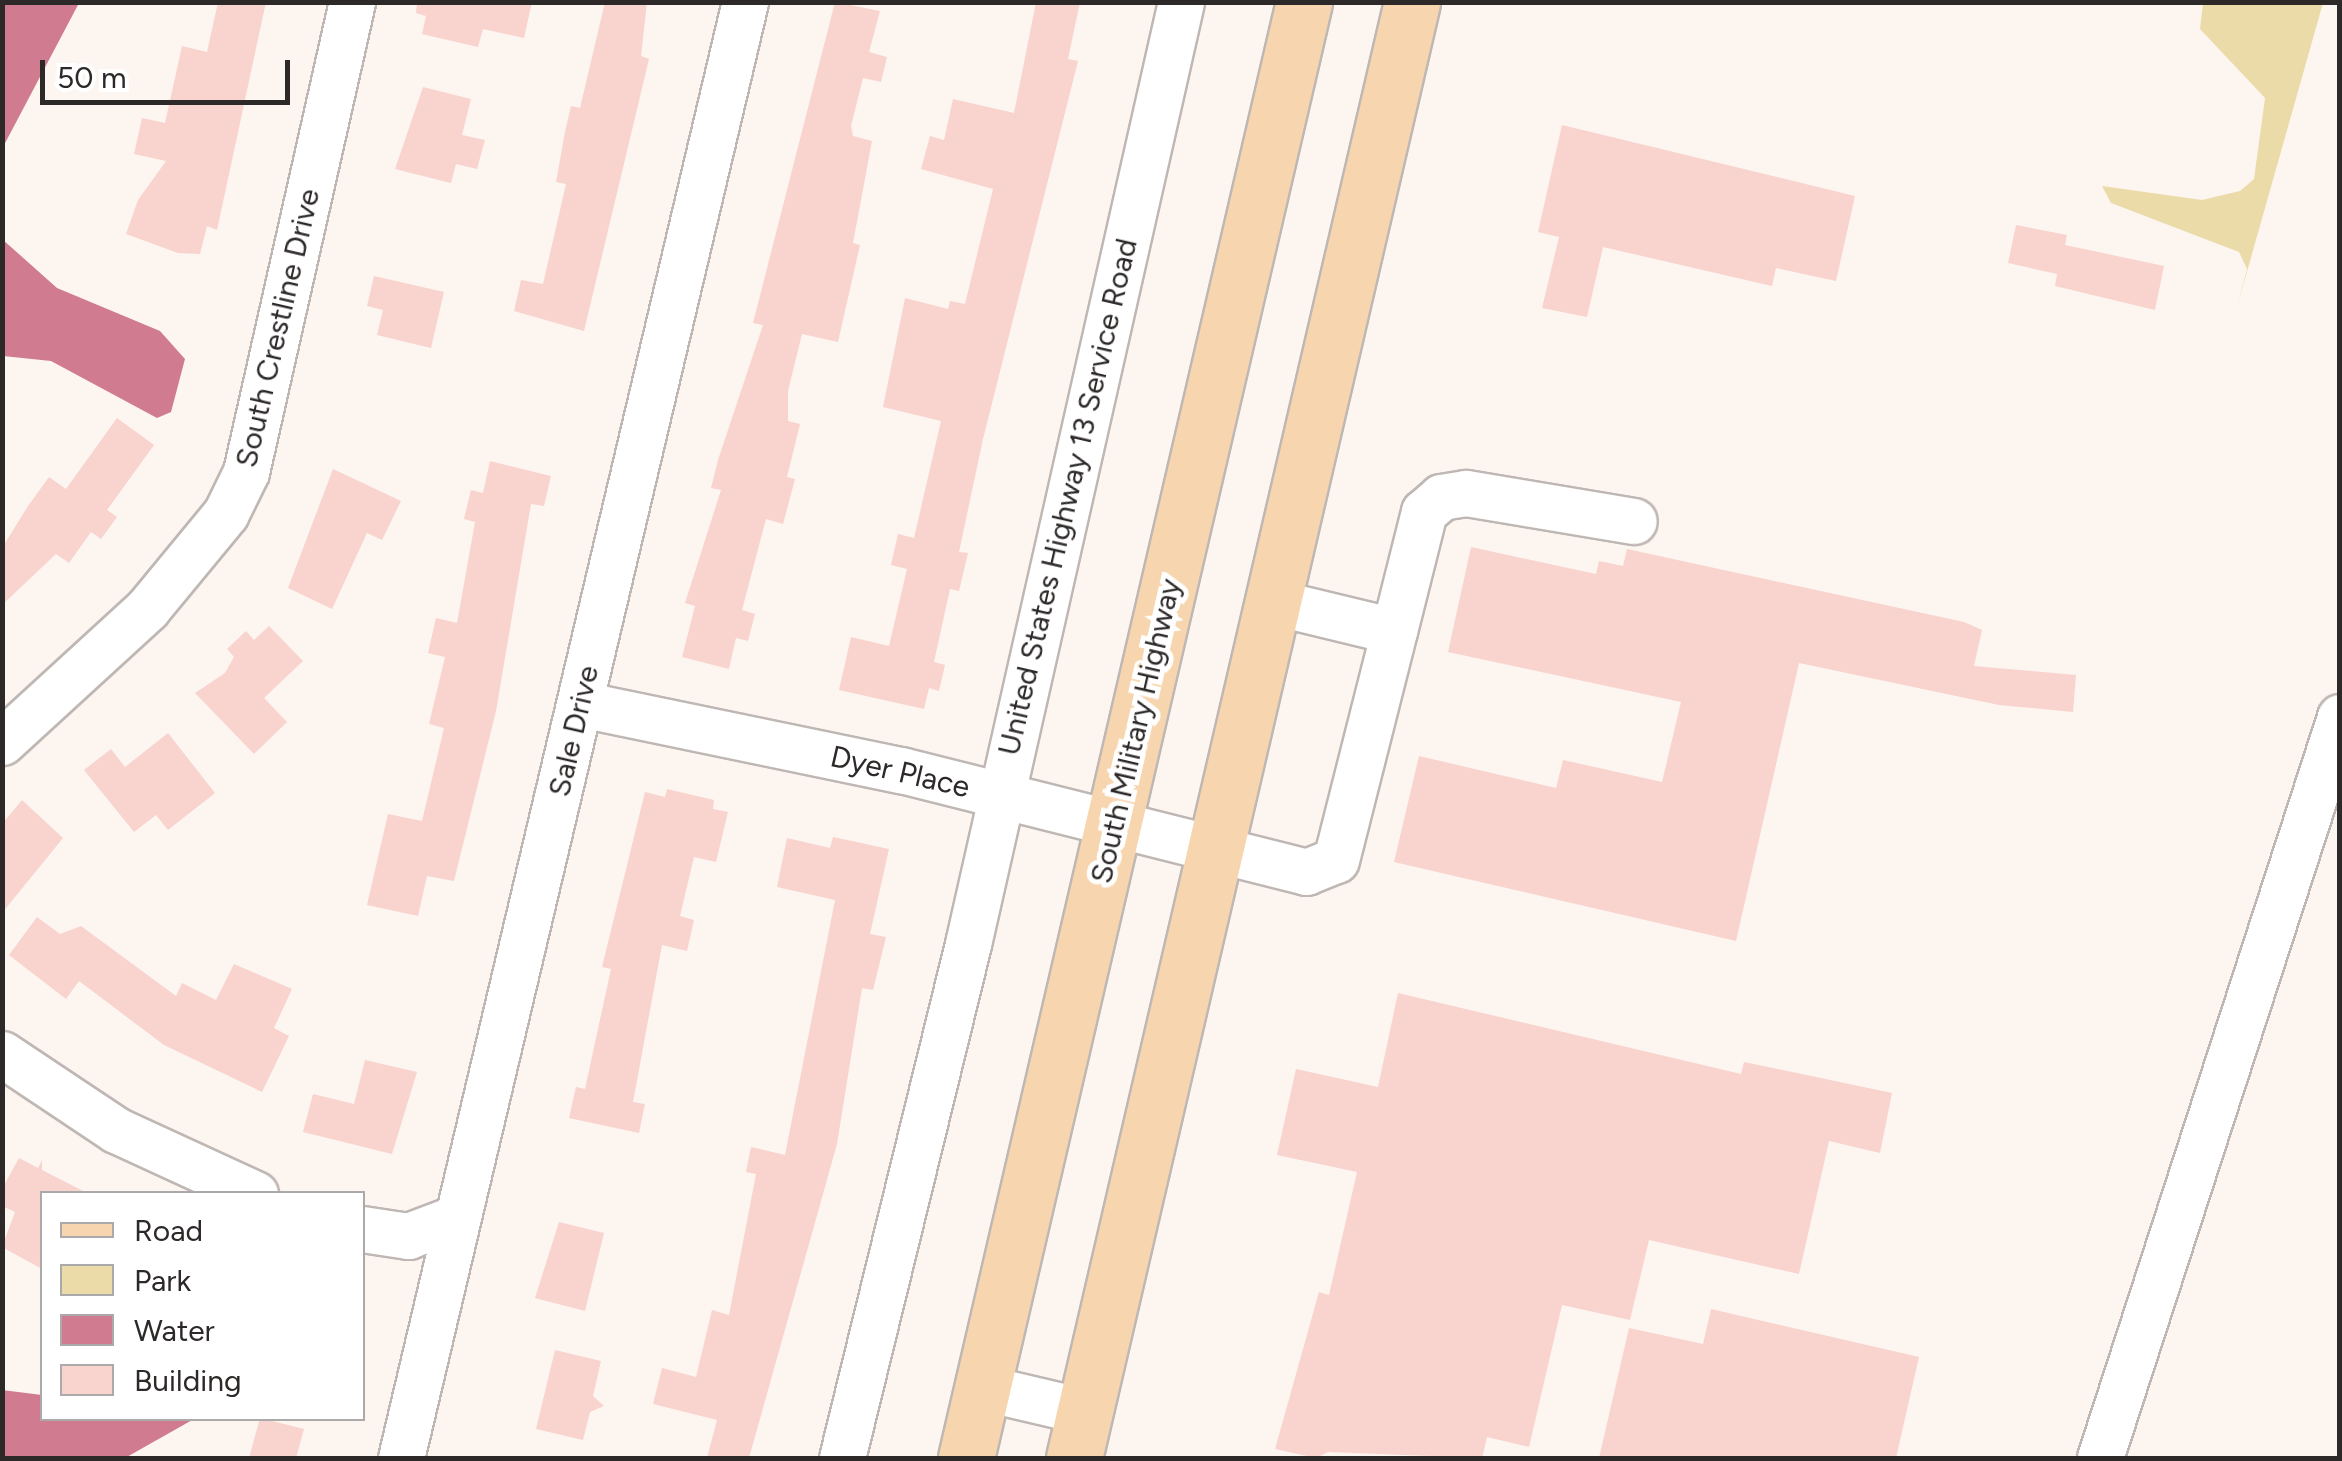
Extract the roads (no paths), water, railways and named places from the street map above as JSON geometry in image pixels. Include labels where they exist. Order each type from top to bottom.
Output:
[{"type":"main road","name":"South Military Highway","points":[[966,1458],[1304,2]]},
{"type":"main road","points":[[1080,1435],[1412,2]]},
{"type":"street","name":"South Crestline Drive","points":[[2,742],[147,610],[226,513],[246,472],[352,2]]},
{"type":"street","name":"Sale Drive","points":[[401,1458],[745,2]]},
{"type":"street","name":"United States Highway 13 Service Road","points":[[842,1458],[1002,794],[1181,2]]},
{"type":"street","points":[[1274,602],[1394,631],[1424,512],[1441,496],[1466,494],[1634,521]]},
{"type":"street","name":"Dyer Place","points":[[581,704],[1002,794],[1306,872],[1336,860],[1394,631]]},
{"type":"street","points":[[2100,1458],[2340,718]]},
{"type":"street","points":[[2,1054],[116,1130],[248,1191]]},
{"type":"street","points":[[365,1229],[408,1236],[458,1217]]},
{"type":"street","points":[[985,1388],[1080,1435]]},
{"type":"water","points":[[2,3],[79,3],[3,147]]},
{"type":"water","points":[[2,239],[57,288],[160,331],[185,359],[171,412],[157,418],[51,361],[3,356]]},
{"type":"water","points":[[2,1390],[40,1395],[40,1421],[190,1421],[125,1458],[3,1458]]}]
